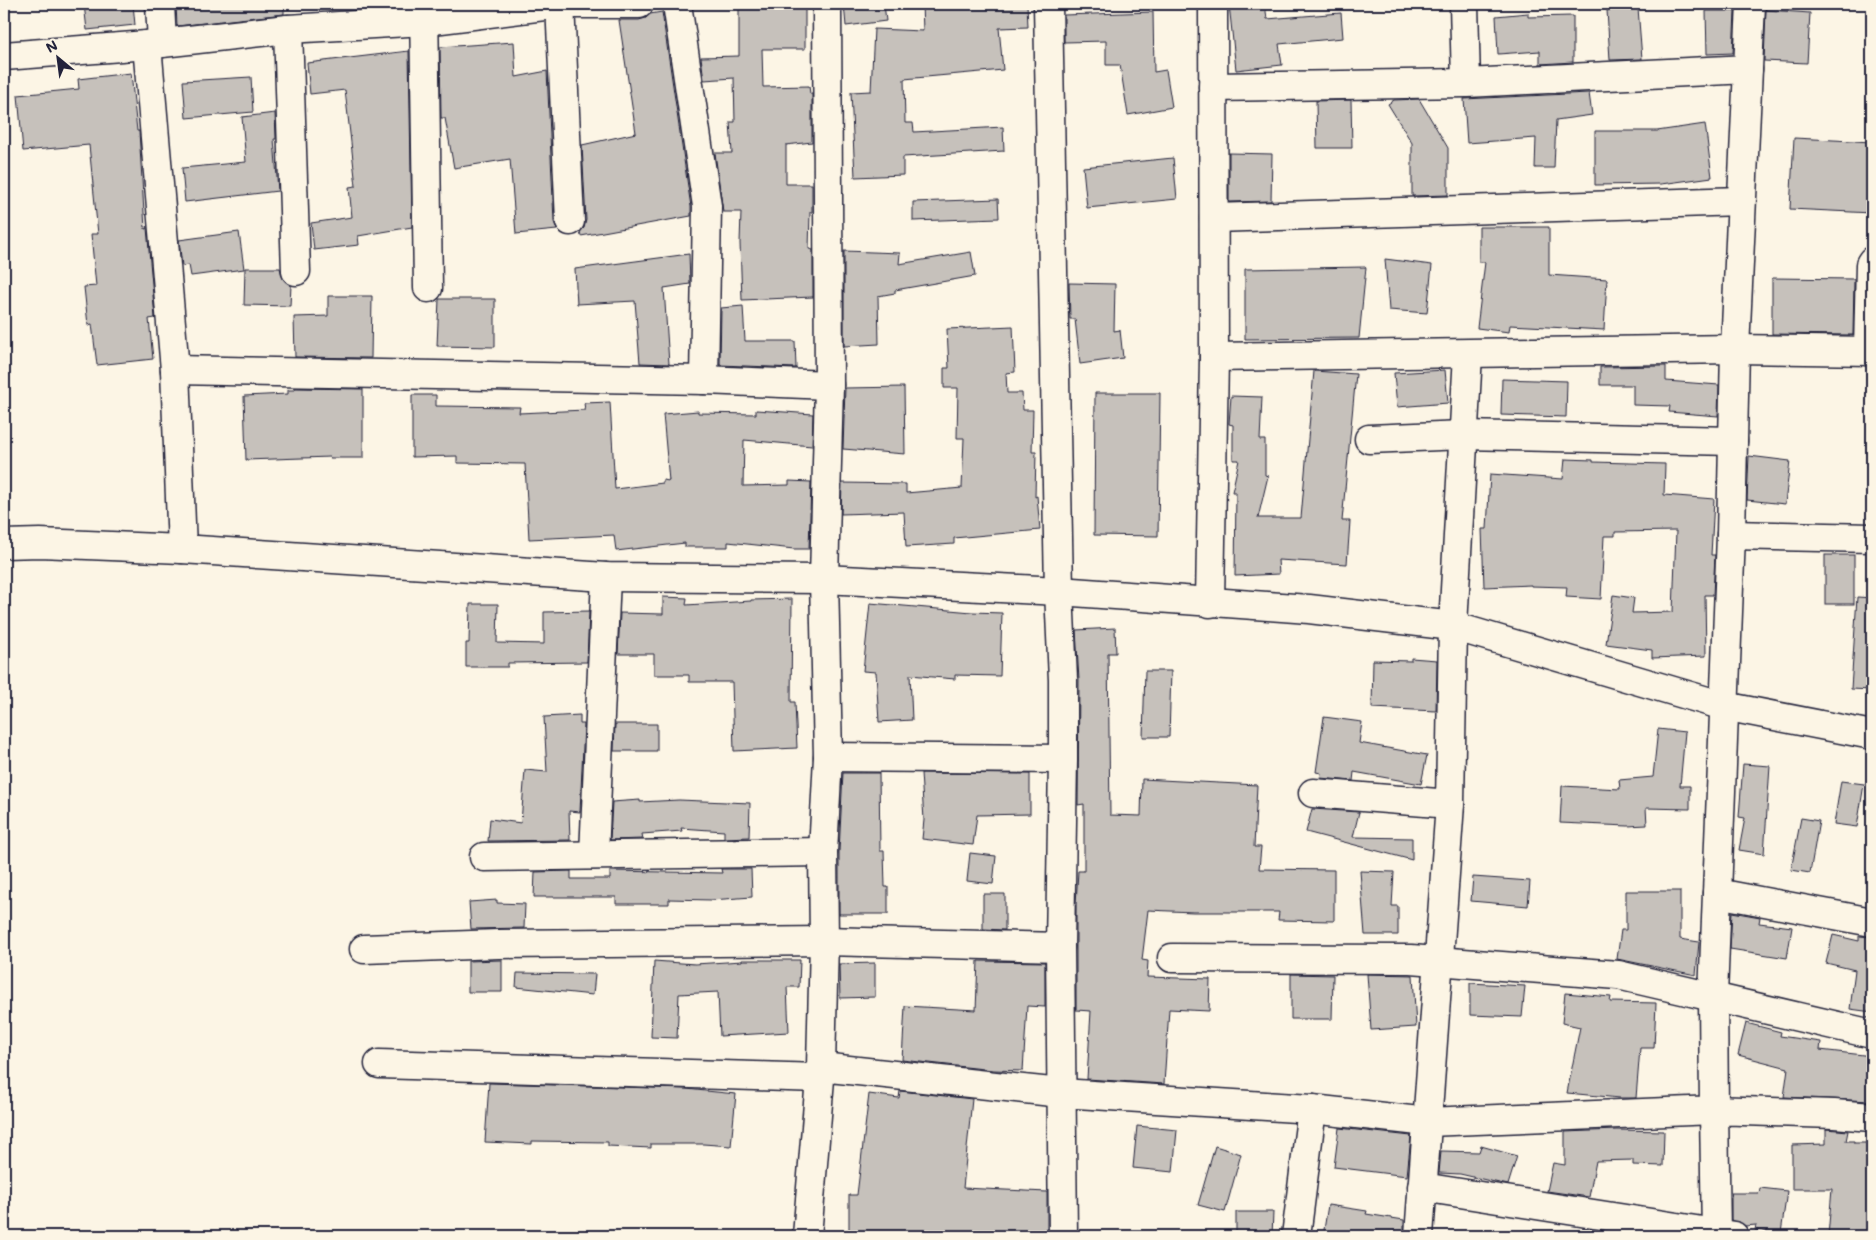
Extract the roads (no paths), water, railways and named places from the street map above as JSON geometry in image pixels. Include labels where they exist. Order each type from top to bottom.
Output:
[{"type":"street","points":[[160,4],[155,44],[175,370],[182,549]]},
{"type":"street","points":[[4,56],[155,44],[424,12],[560,4],[639,4]]},
{"type":"street","points":[[560,4],[570,221]]},
{"type":"street","points":[[677,4],[707,206],[704,380]]},
{"type":"street","points":[[807,1236],[820,1072],[824,941],[823,852],[828,757],[824,579],[829,385],[827,4]]},
{"type":"street","points":[[1048,4],[1059,591],[1063,680],[1060,947],[1063,1236]]},
{"type":"street","points":[[1210,603],[1214,357],[1213,4]]},
{"type":"street","points":[[1464,4],[1466,83]]},
{"type":"street","points":[[1422,1187],[1722,1236],[1714,1110],[1712,996],[1732,534],[1735,349],[1751,4]]},
{"type":"street","points":[[424,12],[428,288]]},
{"type":"street","points":[[288,29],[296,271]]},
{"type":"street","points":[[1213,88],[1466,83],[1748,69]]},
{"type":"street","points":[[1214,218],[1741,201]]},
{"type":"street","points":[[1214,357],[1735,349],[1870,351],[1870,264],[1872,261]]},
{"type":"street","points":[[1419,1236],[1450,804],[1453,626],[1468,354]]},
{"type":"street","points":[[175,370],[704,380],[829,385]]},
{"type":"street","points":[[1369,439],[1463,435],[1733,441]]},
{"type":"street","points":[[1732,534],[1872,538]]},
{"type":"street","points":[[4,544],[40,543],[182,549],[606,577],[824,579],[1059,591],[1309,609],[1453,626],[1724,706],[1872,735]]},
{"type":"street","points":[[594,855],[606,577]]},
{"type":"street","points":[[828,757],[1063,759]]},
{"type":"street","points":[[1313,793],[1450,804]]},
{"type":"street","points":[[484,857],[823,852]]},
{"type":"street","points":[[1716,892],[1872,922]]},
{"type":"street","points":[[364,949],[498,944],[824,941],[1060,947]]},
{"type":"street","points":[[1172,958],[1411,959],[1618,975],[1872,1034]]},
{"type":"street","points":[[379,1064],[820,1072],[1061,1094],[1312,1109],[1428,1122],[1714,1110],[1872,1117]]},
{"type":"street","points":[[1296,1236],[1312,1109]]}]
